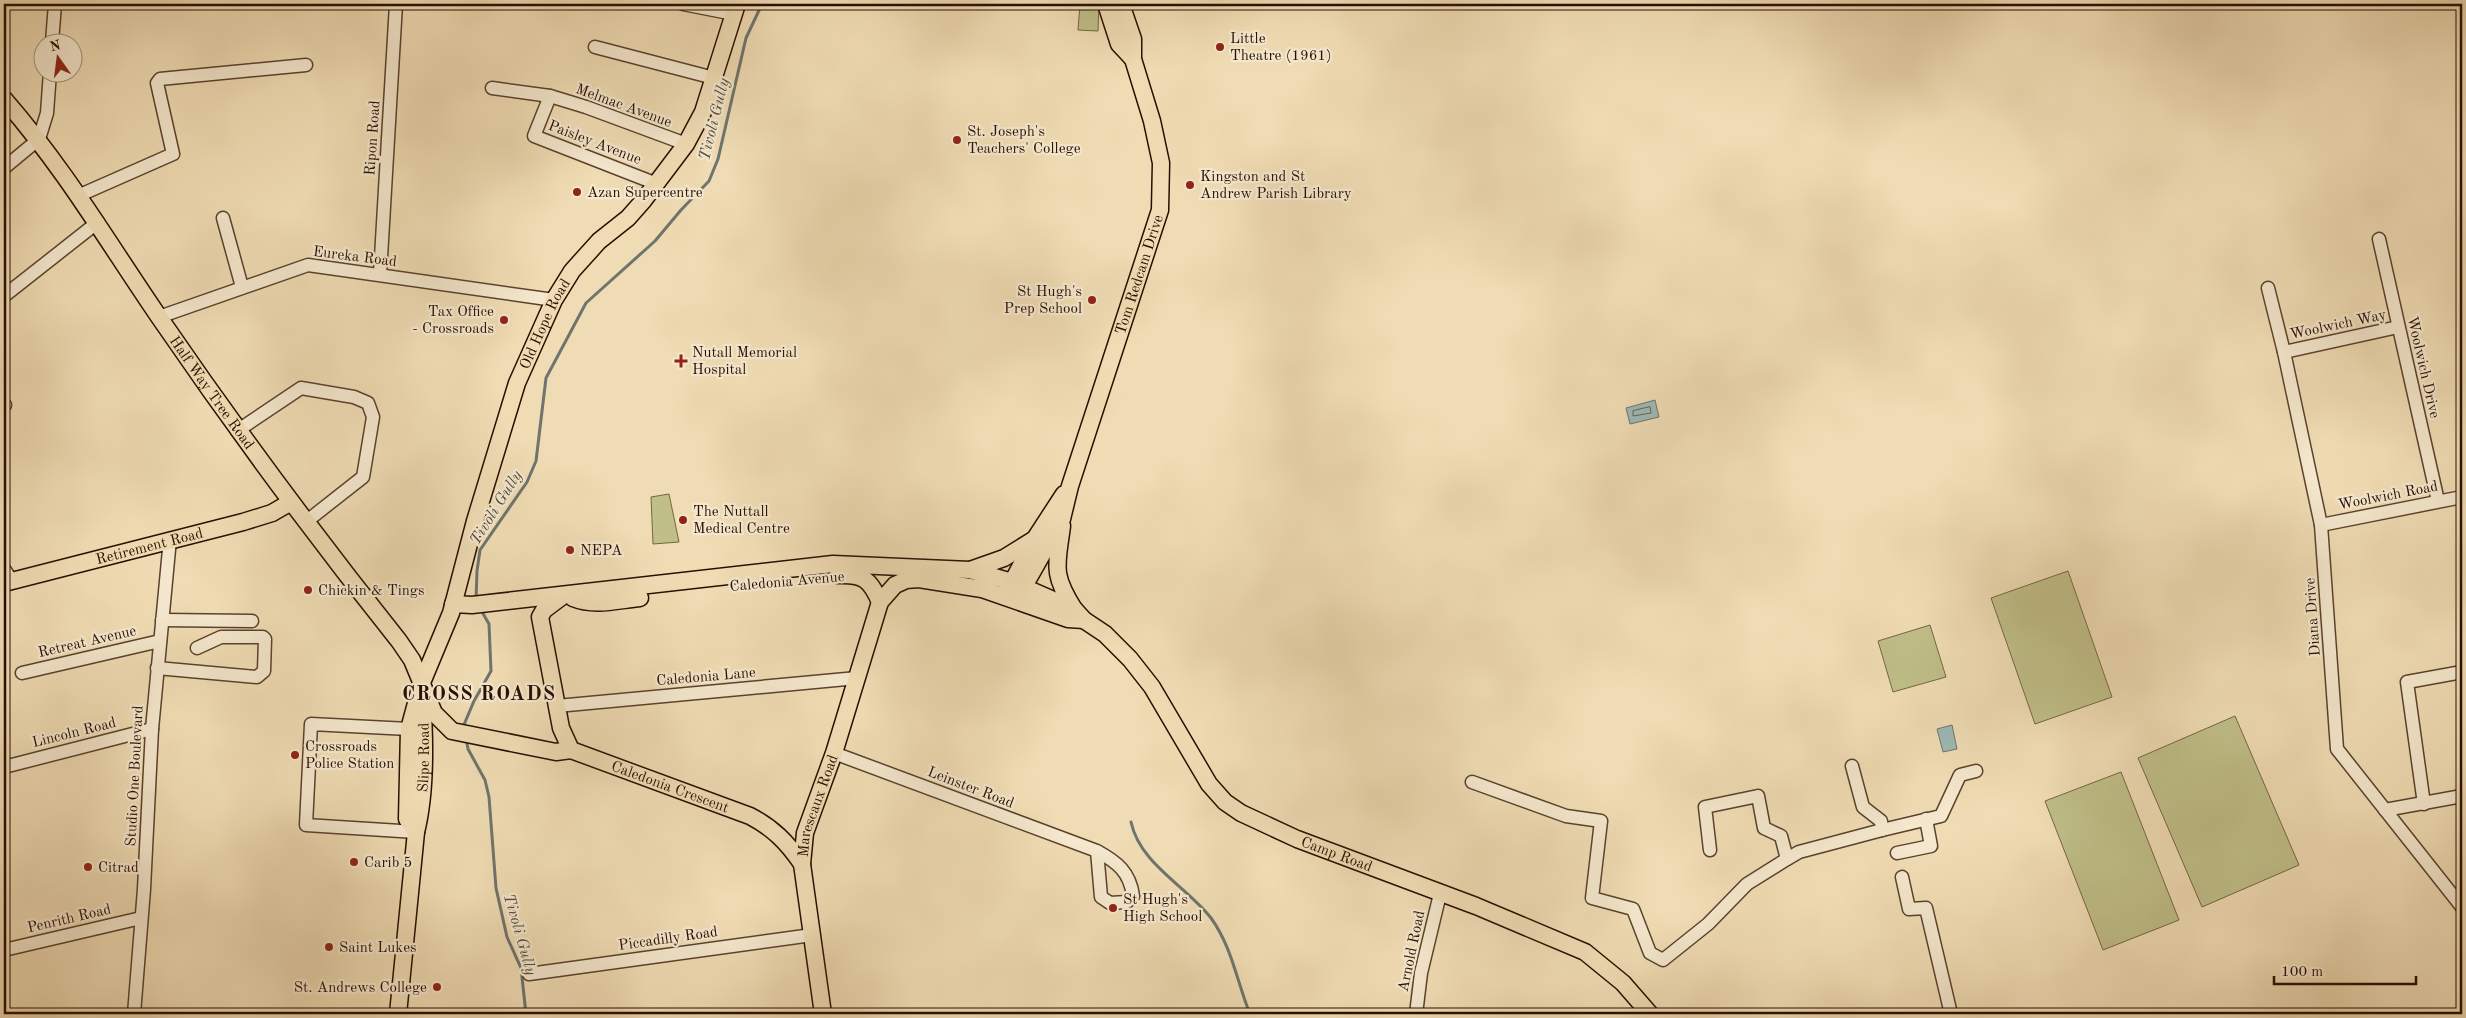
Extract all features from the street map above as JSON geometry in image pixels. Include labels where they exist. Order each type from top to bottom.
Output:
[{"type":"main road","name":"Tom Redcam Drive","points":[[1106,4],[1119,44],[1133,59]]},
{"type":"main road","name":"Tom Redcam Drive","points":[[1014,592],[1062,519],[1070,486],[1160,210],[1161,162],[1133,59],[1133,39],[1123,6]]},
{"type":"main road","name":"Old Hope Road","points":[[421,685],[452,608],[475,521],[516,383],[554,300],[572,271],[599,241],[628,218],[657,184],[686,144],[703,112],[736,9]]},
{"type":"main road","name":"Half Way Tree Road","points":[[4,99],[39,139],[80,195],[159,317],[214,394],[237,431],[412,660],[421,685]]},
{"type":"main road","name":"Tom Redcam Drive","points":[[1014,592],[1036,537],[1070,486]]},
{"type":"main road","name":"Retirement Road","points":[[7,578],[243,522],[272,513],[291,502]]},
{"type":"main road","points":[[1062,519],[1056,572],[1060,586],[1079,614]]},
{"type":"main road","points":[[970,570],[1012,554],[1036,537]]},
{"type":"main road","name":"Caledonia Avenue","points":[[480,609],[565,594],[833,564],[970,570],[1014,592]]},
{"type":"main road","name":"Caledonia Avenue","points":[[565,594],[583,602],[601,603],[810,576],[849,575],[868,580],[874,587],[880,602]]},
{"type":"main road","points":[[880,602],[895,585],[906,580],[919,579],[1014,592]]},
{"type":"main road","name":"Camp Road","points":[[1014,592],[1079,614],[1105,634],[1130,659],[1152,687],[1209,784],[1225,802],[1254,820],[1297,839],[1476,906],[1585,952],[1623,982],[1650,1014]]},
{"type":"main road","points":[[540,617],[544,610],[565,594]]},
{"type":"main road","name":"Marescaux Road","points":[[823,1014],[802,864],[805,833],[834,752],[880,602]]},
{"type":"main road","points":[[452,608],[525,609],[533,610],[540,617],[561,728],[570,750]]},
{"type":"main road","points":[[421,685],[434,713],[460,732]]},
{"type":"main road","name":"Slipe Road","points":[[416,832],[407,819],[409,729],[421,685]]},
{"type":"main road","name":"Slipe Road","points":[[398,1014],[416,832],[420,818],[423,750],[421,685]]},
{"type":"main road","points":[[423,750],[439,736],[460,732]]},
{"type":"main road","name":"Caledonia Crescent","points":[[460,732],[556,752],[570,750],[682,790],[750,816],[769,826],[785,830],[794,828],[806,820],[811,812]]},
{"type":"main road","name":"Caledonia Crescent","points":[[769,826],[786,842],[802,864]]},
{"type":"street","points":[[53,32],[55,4]]},
{"type":"street","name":"Ripon Road","points":[[380,274],[396,4]]},
{"type":"street","points":[[683,4],[736,9]]},
{"type":"street","points":[[595,47],[714,78]]},
{"type":"street","points":[[80,195],[173,154],[157,83],[160,78],[306,65]]},
{"type":"street","points":[[4,168],[39,139],[46,113],[49,82]]},
{"type":"street","name":"Melmac Avenue","points":[[492,88],[550,96],[586,107],[686,144]]},
{"type":"street","name":"Paisley Avenue","points":[[550,96],[534,136],[657,184]]},
{"type":"street","points":[[223,218],[242,287]]},
{"type":"street","points":[[4,296],[98,222]]},
{"type":"street","name":"Woolwich Drive","points":[[2379,239],[2438,502]]},
{"type":"street","name":"Eureka Road","points":[[159,317],[308,264],[554,300]]},
{"type":"street","name":"Diana Drive","points":[[2268,288],[2284,352],[2321,525],[2337,749],[2462,906]]},
{"type":"street","name":"Woolwich Way","points":[[2284,352],[2398,327]]},
{"type":"street","points":[[237,431],[301,388],[354,397],[368,403],[373,417],[363,477],[307,521]]},
{"type":"street","name":"Woolwich Road","points":[[2321,525],[2462,497]]},
{"type":"street","name":"Studio One Boulevard","points":[[134,1014],[151,769],[152,729],[170,539]]},
{"type":"street","points":[[162,620],[252,621]]},
{"type":"street","points":[[157,668],[257,677],[264,671],[265,639],[263,637],[221,637],[197,648]]},
{"type":"street","name":"Retreat Avenue","points":[[22,673],[160,642]]},
{"type":"street","points":[[2424,804],[2407,682],[2462,672]]},
{"type":"street","name":"Caledonia Lane","points":[[557,706],[857,678]]},
{"type":"street","points":[[409,729],[311,724],[306,825],[416,832]]},
{"type":"street","name":"Lincoln Road","points":[[4,766],[152,729]]},
{"type":"street","name":"Leinster Road","points":[[834,752],[1097,851]]},
{"type":"street","points":[[1852,766],[1862,807],[1881,821],[1882,830]]},
{"type":"street","points":[[1472,782],[1566,816],[1600,821],[1592,898],[1633,909],[1650,953],[1663,960],[1708,924],[1747,884],[1787,859],[1799,852],[1941,816],[1960,775],[1976,771]]},
{"type":"street","points":[[1710,850],[1706,807],[1758,796],[1764,828],[1781,836],[1787,859]]},
{"type":"street","points":[[2385,810],[2462,796]]},
{"type":"street","points":[[1897,853],[1931,846],[1926,819]]},
{"type":"street","points":[[1902,877],[1910,909],[1926,908],[1951,1014]]},
{"type":"street","name":"Arnold Road","points":[[1416,1014],[1421,973],[1440,894]]},
{"type":"street","name":"Penrith Road","points":[[4,950],[141,918]]},
{"type":"street","name":"Piccadilly Road","points":[[529,974],[812,935]]},
{"type":"shaded area","points":[[1080,4],[1099,4],[1098,31],[1078,30]]},
{"type":"shaded area","points":[[669,494],[679,542],[653,544],[651,497]]},
{"type":"shaded area","points":[[2068,571],[2112,697],[2035,724],[1991,598]]},
{"type":"shaded area","points":[[1930,625],[1946,677],[1893,692],[1878,641]]},
{"type":"shaded area","points":[[2235,716],[2299,865],[2202,907],[2138,758]]},
{"type":"shaded area","points":[[2121,772],[2179,920],[2103,950],[2045,801]]},
{"type":"water","points":[[1655,400],[1659,417],[1630,424],[1626,408]]},
{"type":"water","points":[[1952,725],[1957,749],[1943,752],[1937,729]]},
{"type":"waterway","name":"Tivoli Gully","points":[[476,600],[480,550],[527,482],[536,461],[546,378],[586,303],[655,241],[709,181],[718,159],[746,38],[762,4]]},
{"type":"waterway","name":"Tivoli Gully","points":[[463,727],[474,701],[491,671],[489,624],[481,610]]},
{"type":"waterway","name":"Tivoli Gully","points":[[466,738],[468,749],[485,780],[489,797],[496,888],[507,937],[521,968],[526,1014]]},
{"type":"waterway","points":[[1131,822],[1136,837],[1144,850],[1165,874],[1201,906],[1218,929],[1229,953],[1250,1014]]},
{"type":"place","name":"Little Theatre (1961)","points":[[1220,47]]},
{"type":"place","name":"St. Joseph's Teachers' College","points":[[957,140]]},
{"type":"place","name":"Kingston and St Andrew Parish Library","points":[[1190,185]]},
{"type":"place","name":"Azan Supercentre","points":[[577,192]]},
{"type":"place","name":"St Hugh's Prep School","points":[[1092,300]]},
{"type":"place","name":"Tax Office - Crossroads","points":[[504,320]]},
{"type":"place","name":"Nutall Memorial Hospital","points":[[681,361]]},
{"type":"place","name":"The Nuttall Medical Centre","points":[[683,520]]},
{"type":"place","name":"NEPA","points":[[570,550]]},
{"type":"place","name":"Chickin & Tings","points":[[308,590]]},
{"type":"place","name":"Crossroads Police Station","points":[[295,755]]},
{"type":"place","name":"Carib 5","points":[[354,862]]},
{"type":"place","name":"Citrad","points":[[88,867]]},
{"type":"place","name":"St Hugh's High School","points":[[1113,908]]},
{"type":"place","name":"Saint Lukes","points":[[329,947]]},
{"type":"place","name":"St. Andrews College","points":[[437,987]]},
{"type":"district","name":"CROSS ROADS","points":[[479,693]]}]
